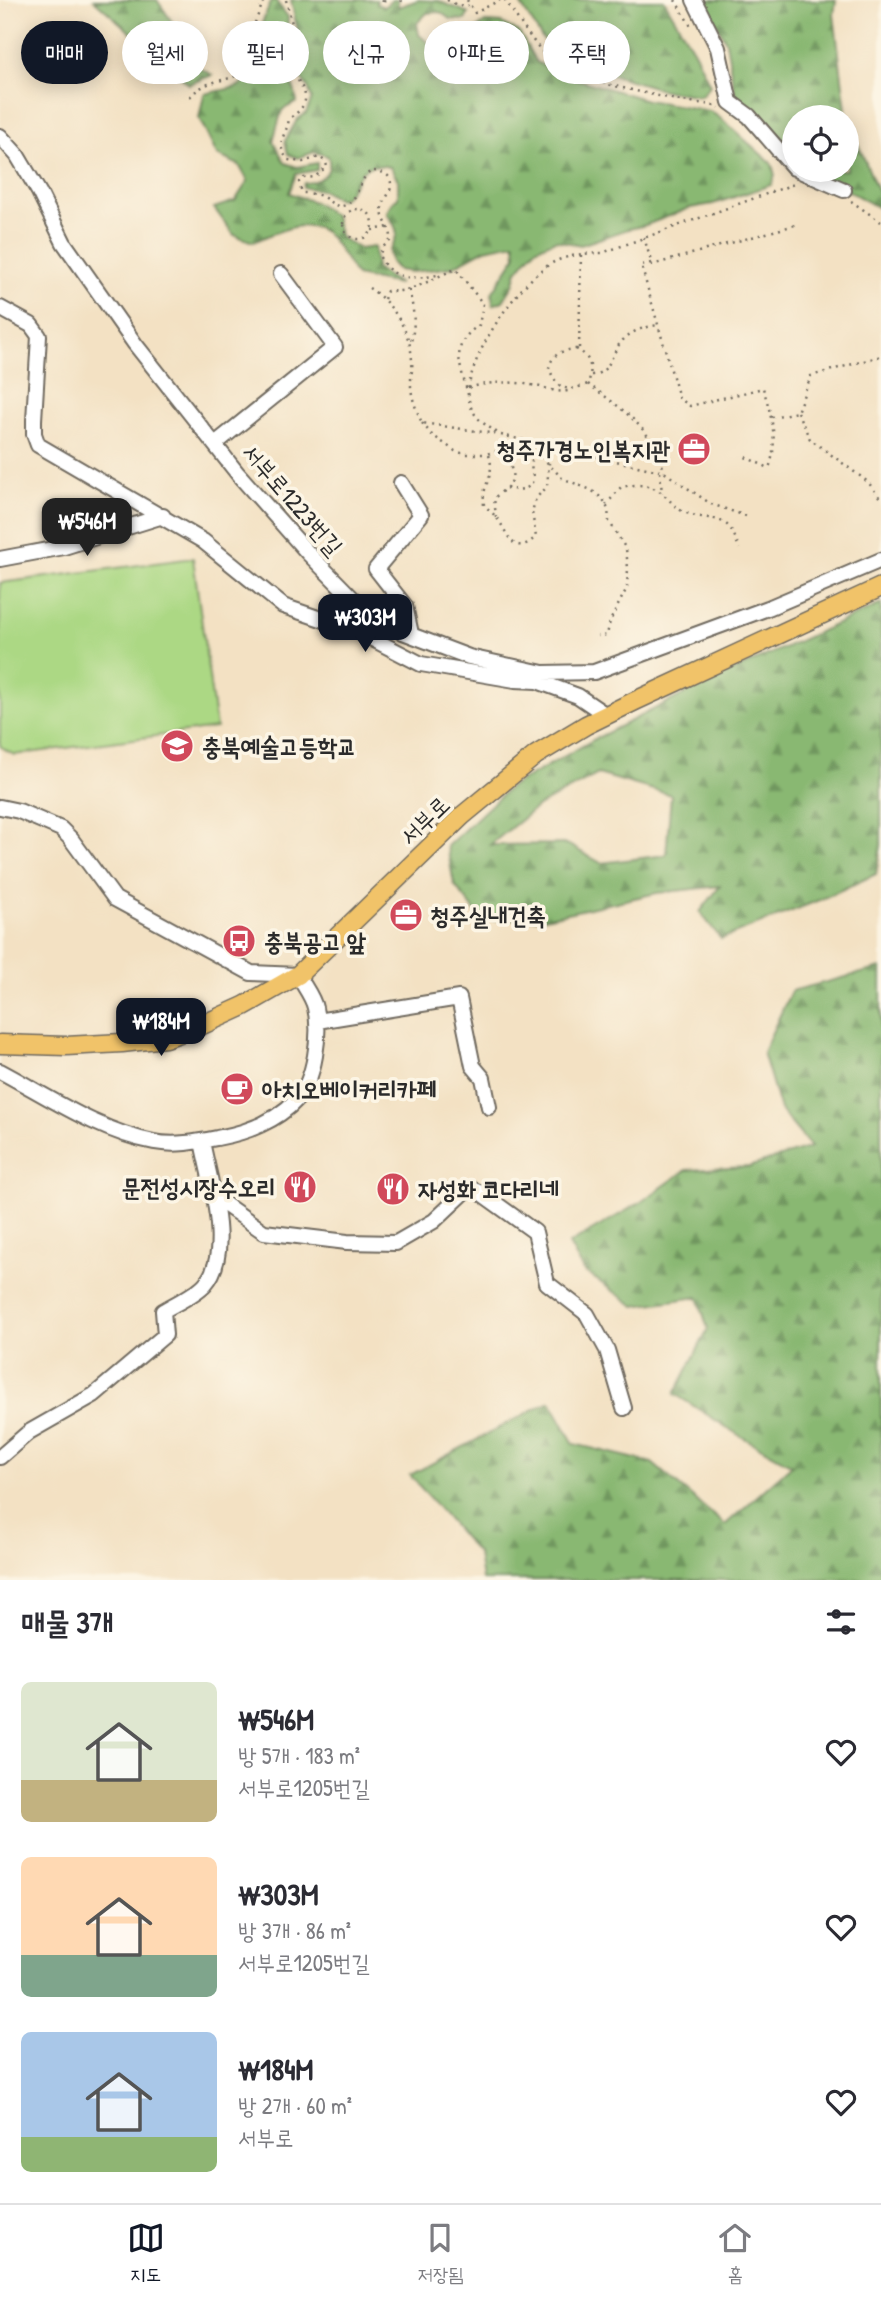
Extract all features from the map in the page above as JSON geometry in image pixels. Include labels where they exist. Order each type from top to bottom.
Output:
[{"type":"main road","name":"서부로","points":[[0,1044],[66,1046],[165,1038],[233,1011],[298,975],[462,817],[536,755],[606,715],[881,587]]},
{"type":"street","points":[[694,0],[718,48],[730,102],[749,116],[782,158]]},
{"type":"street","name":"서부로1223번길","points":[[0,136],[17,155],[64,243],[135,344],[237,474],[362,608],[470,664],[543,673],[594,672],[768,607],[881,560]]},
{"type":"street","points":[[815,182],[847,195]]},
{"type":"street","points":[[215,444],[335,347],[281,274]]},
{"type":"street","points":[[0,308],[31,324],[39,336],[34,421],[34,434],[38,445],[203,541],[283,606],[359,632],[421,663],[470,664],[515,680],[537,681],[578,696],[606,715]]},
{"type":"street","points":[[401,483],[421,514],[376,569],[405,606],[411,635]]},
{"type":"street","points":[[0,559],[64,547],[163,516]]},
{"type":"street","points":[[0,807],[19,811],[61,829],[115,899],[251,973],[298,975],[315,1006],[317,1021],[315,1063],[299,1098],[275,1118],[239,1134],[202,1141],[156,1143],[110,1130],[0,1071]]},
{"type":"street","points":[[317,1021],[459,998],[473,1066],[483,1078],[489,1107]]},
{"type":"street","points":[[0,1457],[29,1432],[94,1395],[165,1335],[163,1311],[204,1285],[218,1264],[220,1232],[202,1141]]},
{"type":"street","points":[[213,1196],[264,1232],[396,1243],[434,1221],[469,1188],[481,1194],[535,1232],[547,1283],[586,1314],[607,1350],[624,1408]]},
{"type":"path","points":[[190,97],[198,88],[238,77],[247,70],[254,25],[264,0]]},
{"type":"path","points":[[286,0],[295,36],[290,67],[306,94],[305,104],[289,119],[288,129],[281,139],[281,147],[288,160],[295,162],[318,157],[325,161],[327,166],[315,177],[304,178],[299,182],[302,193],[322,196],[331,204],[342,206],[351,201],[360,190],[362,179],[368,173],[378,171],[387,174],[391,181],[390,191],[383,203],[382,213],[392,231],[391,240],[383,247],[380,255],[382,262],[392,273],[408,278],[437,275],[456,269],[482,304],[479,325],[467,333],[458,352],[473,412],[481,422],[501,435]]},
{"type":"path","points":[[447,0],[457,5],[471,6]]},
{"type":"path","points":[[467,0],[475,13],[500,0]]},
{"type":"path","points":[[505,0],[556,65],[582,76],[635,90],[692,104],[715,106],[725,113]]},
{"type":"path","points":[[675,0],[695,33]]},
{"type":"path","points":[[715,106],[716,96]]},
{"type":"path","points":[[468,399],[481,348],[501,315],[530,282],[552,263],[581,254],[601,253],[782,179]]},
{"type":"path","points":[[847,195],[881,222]]},
{"type":"path","points":[[346,204],[349,211]]},
{"type":"path","points":[[372,230],[372,218],[366,211],[356,208],[349,211],[343,221],[342,226],[348,235],[357,239],[363,239],[372,230],[390,227]]},
{"type":"path","points":[[743,456],[769,468],[774,455],[772,417],[763,388],[691,406],[679,398],[642,265],[652,265],[795,225]]},
{"type":"path","points":[[643,237],[651,263]]},
{"type":"path","points":[[579,350],[581,254]]},
{"type":"path","points":[[384,299],[387,291],[409,290],[437,275]]},
{"type":"path","points":[[369,288],[384,299],[403,326],[410,345],[411,383],[415,406],[422,423],[432,435],[454,451],[465,454],[527,450],[540,455],[562,478],[591,489],[603,499],[609,521],[626,549],[628,568],[627,588],[610,621],[607,635],[598,636]]},
{"type":"path","points":[[409,290],[414,313],[414,331],[410,345]]},
{"type":"path","points":[[592,375],[600,374],[609,366],[614,352],[624,339],[636,330],[659,325]]},
{"type":"path","points":[[572,390],[560,386],[549,368],[555,355],[565,350],[579,350],[584,353],[591,364],[589,384]]},
{"type":"path","points":[[880,498],[868,482],[810,439],[797,412],[811,376],[881,356]]},
{"type":"path","points":[[469,388],[482,384],[506,383],[536,386],[559,393],[589,384]]},
{"type":"path","points":[[589,384],[623,408],[655,447],[662,472],[662,493]]},
{"type":"path","points":[[772,417],[797,412]]},
{"type":"path","points":[[422,423],[501,435],[662,472],[711,504],[746,516]]},
{"type":"path","points":[[496,517],[494,498],[513,482],[514,472],[508,456],[511,449]]},
{"type":"path","points":[[489,453],[493,465],[491,477],[484,488],[484,505],[496,517],[509,540],[519,545],[528,544],[536,537],[532,512],[536,498],[547,486],[549,463]]},
{"type":"path","points":[[506,488],[516,491],[531,484],[532,461],[540,455]]},
{"type":"path","points":[[606,505],[621,487],[644,484],[662,493],[672,504],[685,512],[724,522],[735,533],[739,548]]},
{"type":"green space","points":[[94,0],[157,0],[171,21],[122,21],[122,25]]},
{"type":"green space","points":[[272,0],[275,0],[288,17],[288,21],[263,21]]},
{"type":"green space","points":[[291,0],[377,0],[376,4],[384,7],[392,0],[398,0],[398,7],[418,0],[438,1],[469,13],[465,20],[450,19],[440,12],[427,13],[417,23],[419,35],[424,39],[424,84],[529,84],[529,50],[536,62],[543,66],[543,84],[593,84],[647,100],[710,111],[772,164],[775,176],[771,185],[713,204],[690,208],[581,245],[555,240],[535,249],[517,271],[513,285],[503,301],[493,305],[492,293],[516,256],[515,243],[485,249],[452,267],[412,272],[398,270],[391,262],[389,252],[397,233],[387,214],[390,205],[398,197],[398,180],[390,167],[378,165],[364,169],[342,199],[321,190],[303,187],[304,183],[324,176],[329,162],[328,156],[314,152],[298,158],[288,154],[285,141],[297,120],[306,113],[312,99],[306,84],[309,84],[309,21],[296,21]]},
{"type":"green space","points":[[518,0],[664,0],[710,85],[701,96],[667,91],[630,80],[630,21],[543,21],[542,38]]},
{"type":"green space","points":[[705,0],[836,0],[834,15],[845,105],[782,105],[782,140],[771,124],[735,95],[726,42]]},
{"type":"green space","points":[[241,84],[291,84],[297,102],[282,110],[273,141],[285,163],[297,167],[317,163],[317,170],[296,174],[289,193],[316,203],[335,216],[340,237],[360,249],[374,247],[376,269],[399,284],[356,276],[327,234],[310,226],[290,228],[253,242],[234,235],[214,208],[235,201],[248,181],[239,165],[217,155],[199,118],[204,94]]},
{"type":"green space","points":[[859,147],[881,199],[881,209],[833,182],[859,182]]},
{"type":"green space","points":[[193,558],[216,728],[14,755],[0,746],[0,583]]},
{"type":"green space","points":[[881,604],[881,845],[876,874],[721,939],[700,912],[720,886],[657,893],[545,918],[482,920],[454,884],[447,846],[509,788],[593,740],[708,682]],"holes":[[[598,774],[671,795],[666,855],[601,863],[567,844],[490,845],[538,806]]]},
{"type":"green space","points":[[881,968],[881,1580],[482,1580],[478,1554],[410,1475],[550,1401],[574,1444],[652,1463],[725,1525],[792,1465],[675,1394],[708,1329],[698,1297],[635,1306],[584,1271],[569,1244],[641,1202],[686,1170],[749,1167],[811,1147],[780,1110],[763,1052],[791,991]]},
{"type":"place","name":"청주가경노인복지관","points":[[694,449]]},
{"type":"place","name":"충북예술고등학교","points":[[177,746]]},
{"type":"place","name":"청주실내건축","points":[[406,915]]},
{"type":"place","name":"충북공고 앞","points":[[239,941]]},
{"type":"place","name":"아치오베이커리카페","points":[[237,1089]]},
{"type":"place","name":"문전성시장수오리","points":[[300,1187]]},
{"type":"place","name":"자성화 코다리네","points":[[393,1189]]}]
